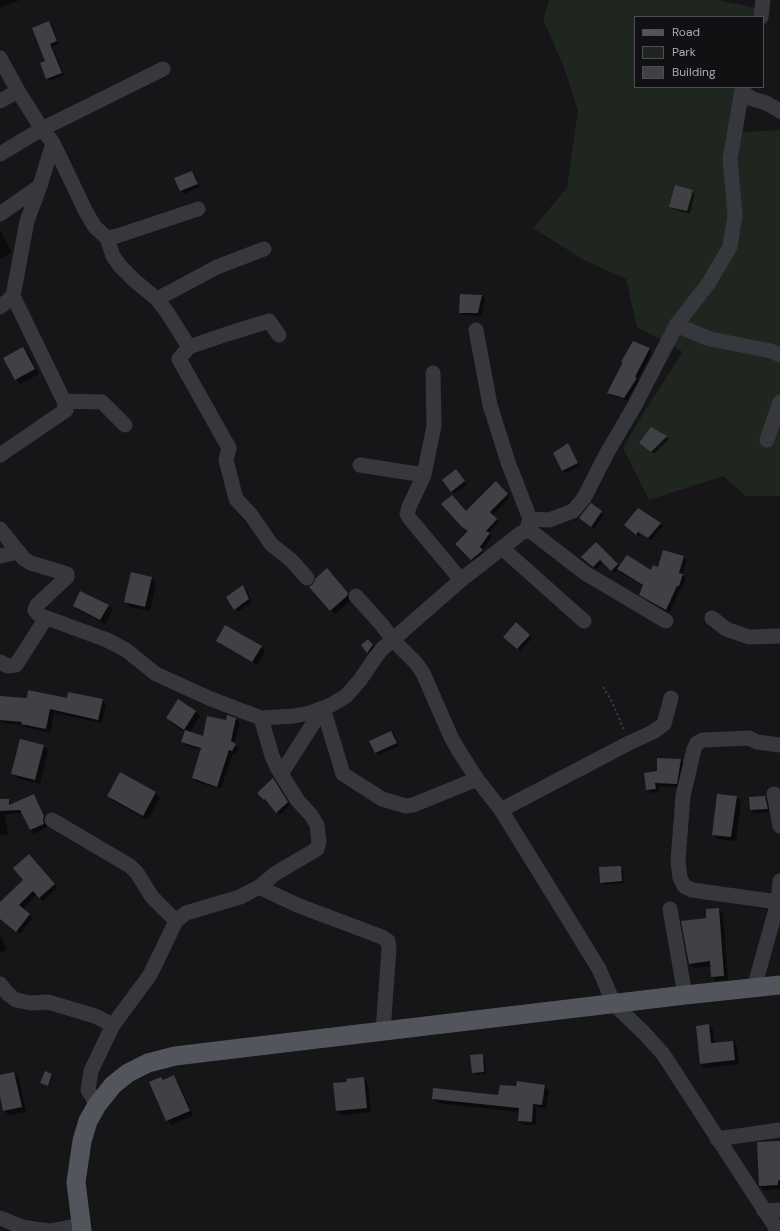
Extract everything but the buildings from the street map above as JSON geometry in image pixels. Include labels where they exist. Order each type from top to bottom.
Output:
[{"type":"main road","points":[[81,1228],[76,1182],[82,1141],[88,1121],[97,1105],[113,1086],[128,1073],[148,1063],[175,1056],[780,985]]},
{"type":"street","points":[[761,16],[763,0]]},
{"type":"street","points":[[0,58],[18,91],[42,129],[53,143],[86,212],[95,227],[107,238],[113,256],[120,266],[135,281],[157,299],[189,347]]},
{"type":"street","points":[[0,154],[42,129],[163,69]]},
{"type":"street","points":[[743,89],[750,98],[766,103],[780,111]]},
{"type":"street","points":[[0,528],[24,559],[31,563],[67,574],[67,577],[37,605],[35,610],[39,615],[107,640],[126,650],[156,674],[211,699],[261,718],[294,716],[310,713],[331,705],[346,696],[360,680],[382,649],[461,580],[521,533],[528,525],[549,520],[573,511],[584,498],[607,453],[635,405],[676,325],[708,284],[730,247],[735,215],[730,159],[743,89]]},
{"type":"street","points":[[0,101],[18,91]]},
{"type":"street","points":[[0,455],[66,410],[64,402],[13,296],[27,221],[40,186],[53,143]]},
{"type":"street","points":[[0,214],[40,186]]},
{"type":"street","points":[[107,238],[198,209]]},
{"type":"street","points":[[157,299],[217,267],[264,249]]},
{"type":"street","points":[[0,307],[13,296]]},
{"type":"street","points":[[280,335],[269,321],[189,347],[179,359],[229,448],[226,460],[236,498],[251,515],[271,544],[292,561],[307,578]]},
{"type":"street","points":[[676,325],[710,339],[772,351],[780,355]]},
{"type":"street","points":[[476,330],[490,405],[528,525],[532,532],[585,573],[666,621]]},
{"type":"street","points":[[433,373],[434,426],[424,475],[409,507],[408,514],[410,519],[461,580]]},
{"type":"street","points":[[64,402],[102,402],[125,425]]},
{"type":"street","points":[[767,440],[780,402]]},
{"type":"street","points":[[360,465],[424,475]]},
{"type":"street","points":[[502,548],[584,621]]},
{"type":"street","points":[[0,556],[19,552]]},
{"type":"street","points":[[356,596],[394,640],[416,662],[424,673],[451,737],[477,778],[501,810],[599,970],[614,1004],[663,1054],[778,1231]]},
{"type":"street","points":[[0,662],[8,666],[16,665],[46,618]]},
{"type":"street","points":[[712,618],[726,628],[749,636],[780,636]]},
{"type":"street","points":[[501,810],[653,732],[664,724],[671,698]]},
{"type":"street","points":[[281,774],[323,708]]},
{"type":"street","points":[[323,708],[343,774],[382,799],[406,806],[477,778]]},
{"type":"street","points":[[97,1105],[88,1090],[91,1071],[113,1025],[150,975],[176,921],[186,913],[240,897],[259,887],[276,872],[317,849],[319,842],[318,825],[298,801],[281,774],[272,756],[261,718]]},
{"type":"street","points":[[778,902],[692,890],[684,886],[680,878],[678,861],[683,796],[694,749],[697,743],[703,740],[749,738],[757,742],[780,746]]},
{"type":"street","points":[[774,794],[780,826]]},
{"type":"street","points":[[52,820],[130,866],[137,873],[152,897],[176,921]]},
{"type":"street","points":[[754,988],[778,902],[780,881]]},
{"type":"street","points":[[259,887],[297,905],[382,937],[388,941],[389,949],[383,1031]]},
{"type":"street","points":[[670,909],[685,995]]},
{"type":"street","points":[[0,984],[9,995],[16,1000],[31,1003],[48,1002],[95,1016],[113,1025]]},
{"type":"street","points":[[717,1139],[780,1130]]},
{"type":"street","points":[[764,1211],[780,1210]]},
{"type":"street","points":[[0,1218],[22,1227],[50,1231],[81,1228]]},
{"type":"path","points":[[604,687],[630,743]]},
{"type":"green space","points":[[549,0],[717,0],[756,8],[755,16],[634,16],[634,88],[749,88],[743,132],[780,130],[780,496],[746,496],[723,476],[649,500],[623,448],[644,412],[683,352],[637,327],[626,279],[584,260],[533,228],[567,188],[578,111],[564,67],[543,20]]}]
